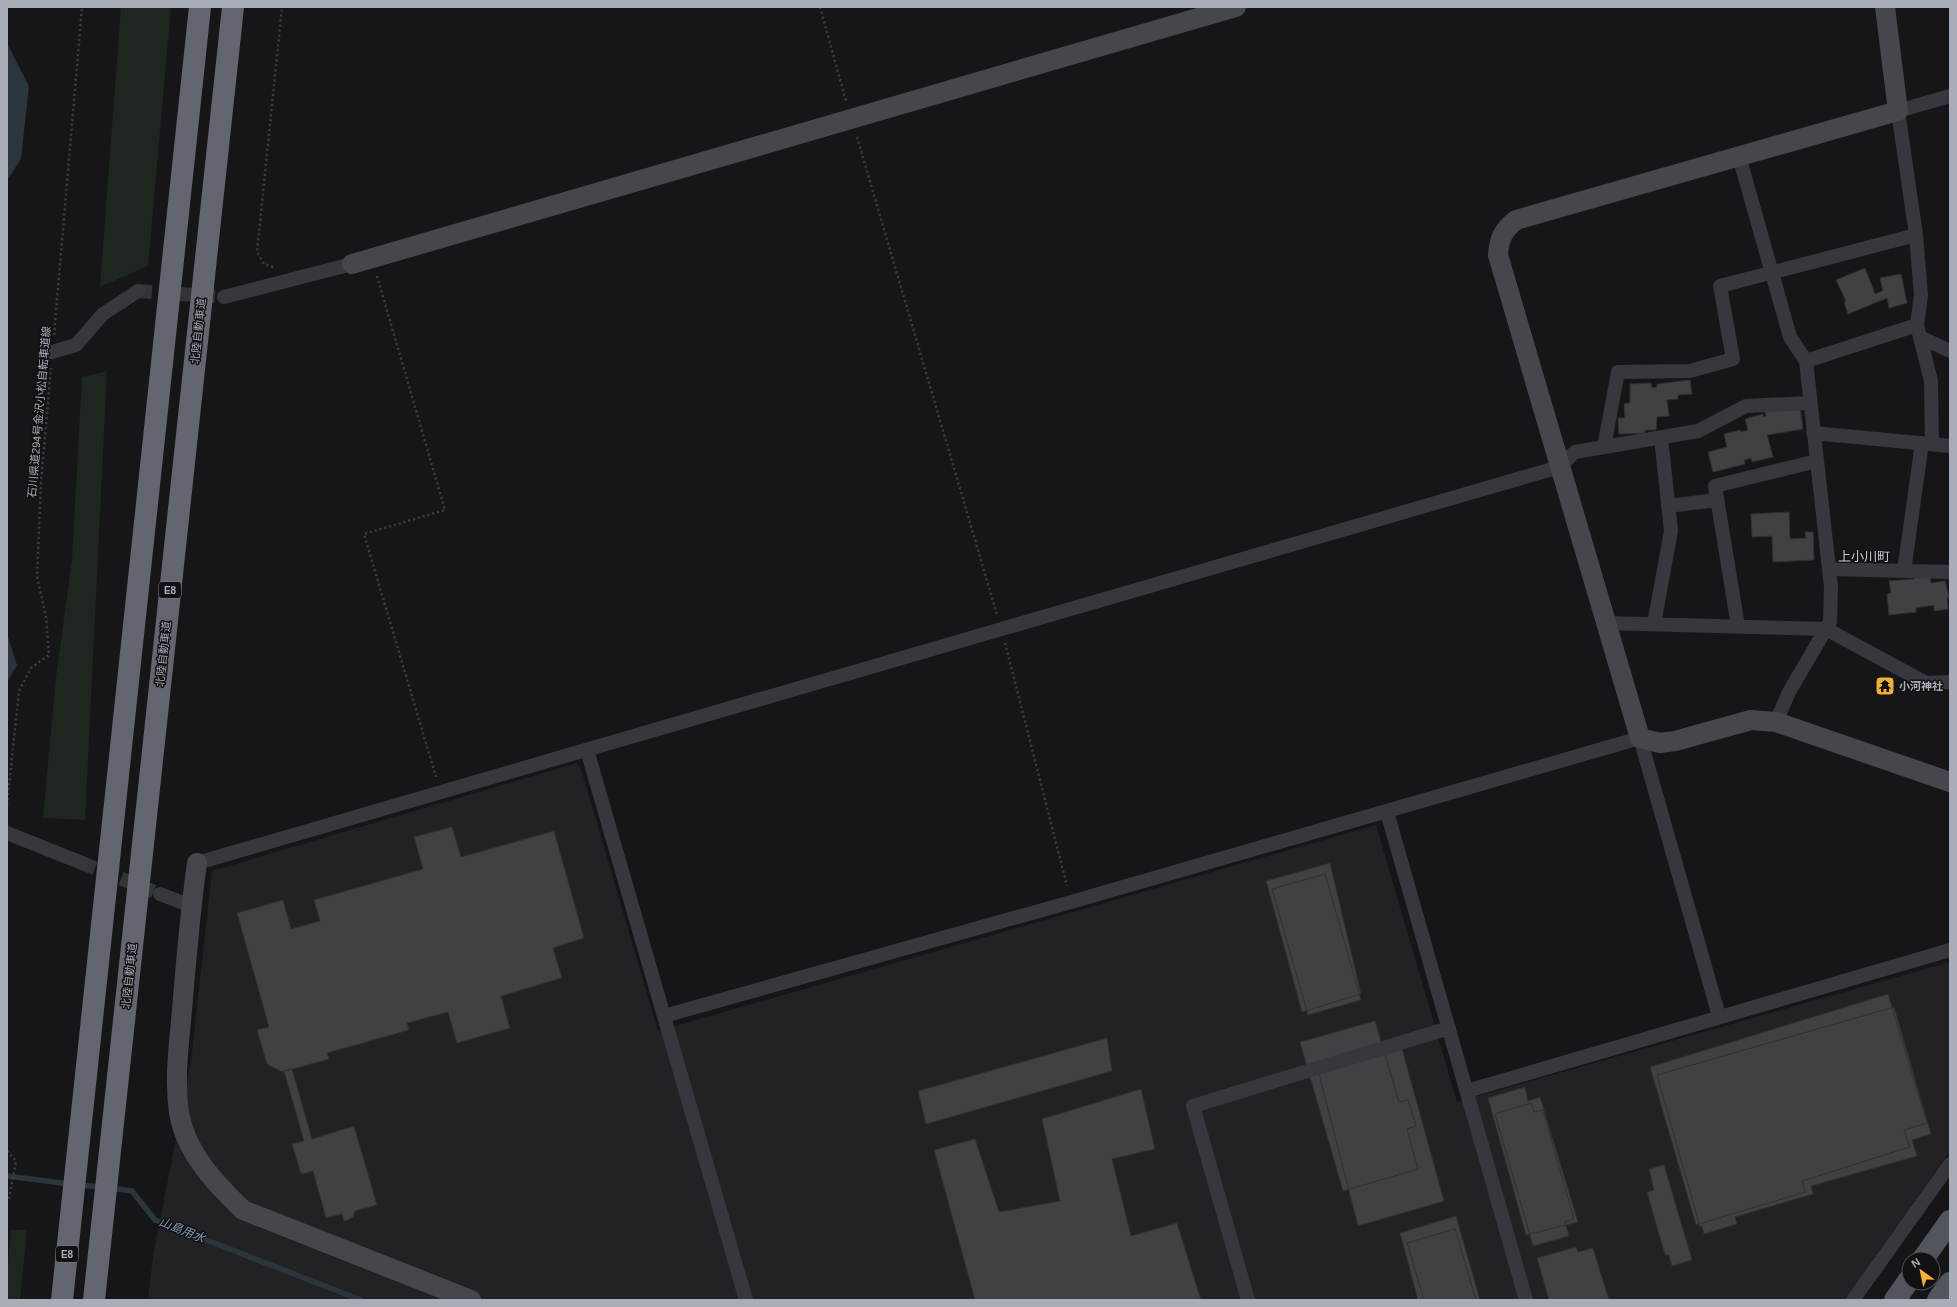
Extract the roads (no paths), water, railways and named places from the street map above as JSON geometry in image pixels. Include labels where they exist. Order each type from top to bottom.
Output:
[{"type":"highway","name":"E8","points":[[62,1300],[200,7]]},
{"type":"highway","name":"北陸自動車道","points":[[94,1300],[233,7]]},
{"type":"main road","points":[[1929,1251],[1950,1221]]},
{"type":"main road","points":[[1938,1300],[1950,1283]]},
{"type":"main road","points":[[1895,1300],[1901,1291]]},
{"type":"street","points":[[224,297],[352,264],[1236,7]]},
{"type":"street","points":[[1885,7],[1916,235],[1921,295],[1919,331],[1931,382],[1927,444],[1904,571]]},
{"type":"street","points":[[1719,1016],[1640,738],[1559,468],[1498,255],[1499,243],[1506,227],[1516,220],[1950,96]]},
{"type":"street","points":[[1739,156],[1790,337],[1806,361],[1809,403],[1832,586],[1830,622],[1789,692],[1776,722]]},
{"type":"street","points":[[1604,447],[1618,372],[1690,371],[1733,359],[1720,286],[1916,235]]},
{"type":"street","points":[[52,352],[76,345],[103,314],[138,290]]},
{"type":"street","points":[[1806,361],[1919,331],[1950,351]]},
{"type":"street","points":[[471,1300],[243,1210],[218,1186],[198,1160],[186,1134],[179,1113],[176,1068],[190,906],[197,863],[1559,468],[1575,452],[1698,431],[1746,406],[1809,403]]},
{"type":"street","points":[[1813,434],[1950,446]]},
{"type":"street","points":[[1654,624],[1671,531],[1661,438]]},
{"type":"street","points":[[1738,626],[1715,486],[1817,461]]},
{"type":"street","points":[[1668,506],[1717,500]]},
{"type":"street","points":[[1829,569],[1950,572]]},
{"type":"street","points":[[1605,623],[1826,629],[1926,683],[1950,682]]},
{"type":"street","points":[[664,1016],[1387,812],[1640,738],[1650,739],[1660,743],[1675,741],[1751,720],[1776,722],[1950,782]]},
{"type":"street","points":[[587,750],[746,1300]]},
{"type":"street","points":[[1387,812],[1526,1300]]},
{"type":"street","points":[[7,833],[82,863]]},
{"type":"street","points":[[160,894],[190,906]]},
{"type":"street","points":[[1467,1091],[1719,1016],[1950,950]]},
{"type":"street","points":[[1248,1300],[1193,1106],[1449,1028]]},
{"type":"street","points":[[1853,1300],[1950,1164]]},
{"type":"waterway","name":"山島用水","points":[[7,1176],[70,1184]]},
{"type":"waterway","name":"山島用水","points":[[78,1185],[102,1187]]},
{"type":"waterway","name":"山島用水","points":[[110,1188],[132,1191],[155,1220],[361,1300]]},
{"type":"tunnel","points":[[138,291],[224,297]]},
{"type":"tunnel","points":[[82,863],[160,894]]},
{"type":"place","name":"小河神社","points":[[1885,686]]},
{"type":"district","name":"上小川町","points":[[1864,556]]}]
